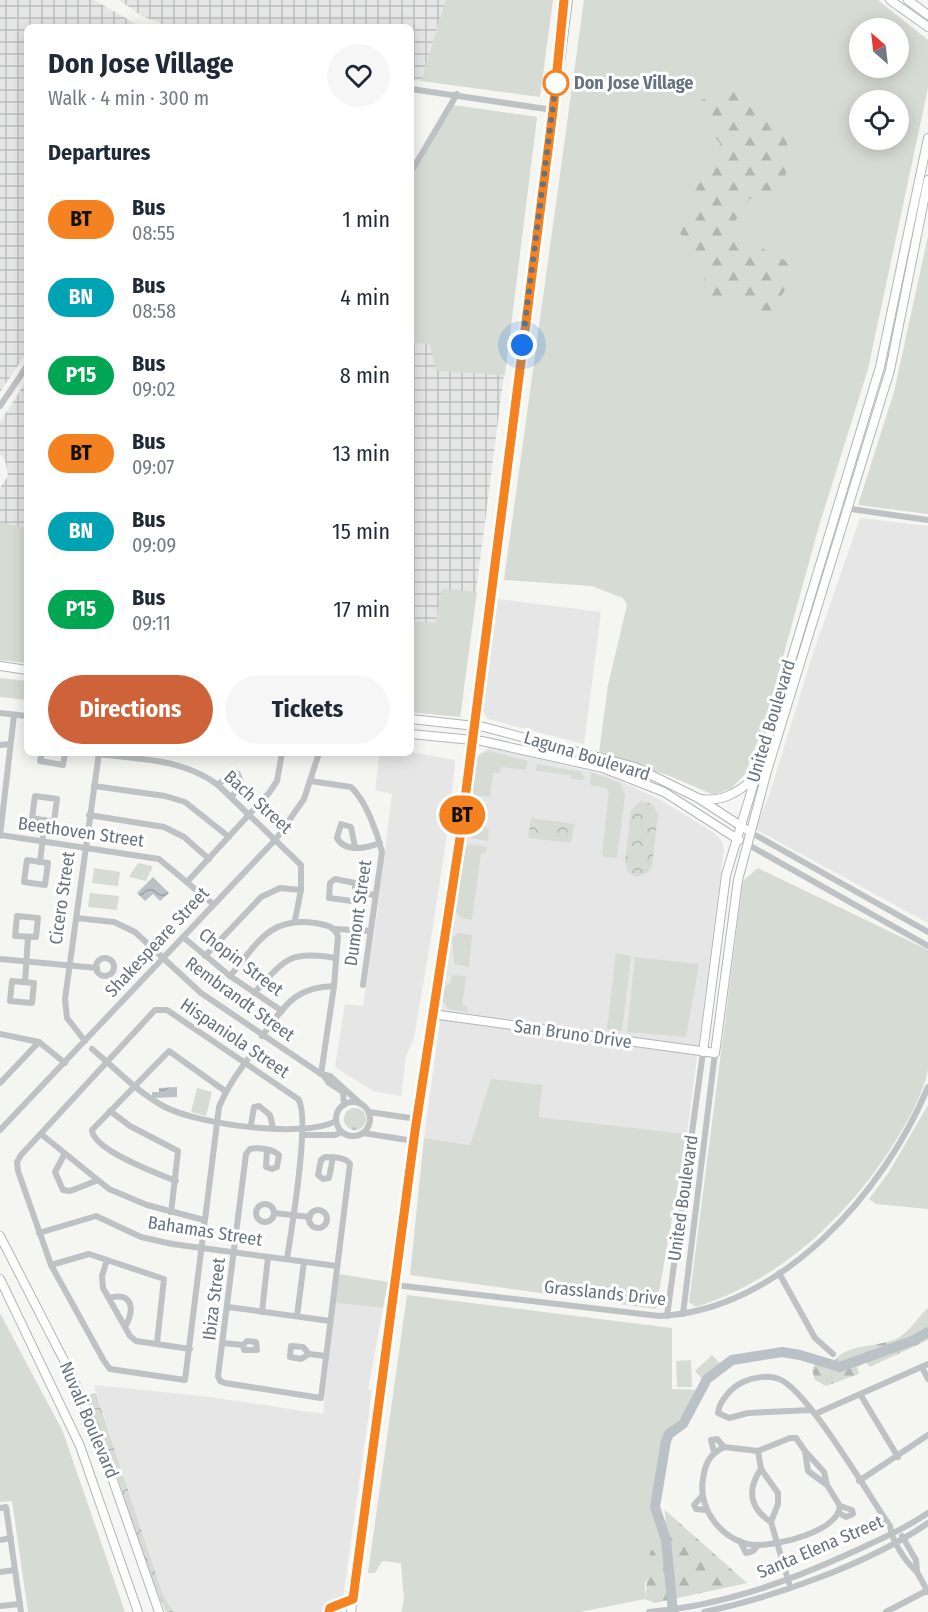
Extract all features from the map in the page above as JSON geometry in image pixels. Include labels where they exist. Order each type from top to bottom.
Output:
[{"type":"main road","points":[[890,0],[928,27]]},
{"type":"main road","points":[[908,0],[928,15]]},
{"type":"main road","points":[[352,1610],[417,1119],[458,849],[566,2]]},
{"type":"main road","name":"United Boulevard","points":[[715,1053],[738,880],[750,832],[890,370],[923,196],[928,138]]},
{"type":"main road","name":"United Boulevard","points":[[703,1052],[726,875],[753,779],[880,367],[928,180]]},
{"type":"main road","points":[[0,666],[24,670]]},
{"type":"main road","name":"Laguna Boulevard","points":[[414,719],[473,725],[635,767],[698,798],[750,832]]},
{"type":"main road","name":"Laguna Boulevard","points":[[414,734],[471,740],[603,768],[664,792],[747,844]]},
{"type":"main road","points":[[632,778],[635,767]]},
{"type":"main road","points":[[698,798],[711,800],[724,798],[742,789],[753,779]]},
{"type":"main road","name":"San Bruno Drive","points":[[432,1014],[715,1053]]},
{"type":"main road","name":"Nuvali Boulevard","points":[[0,1236],[71,1374],[95,1429],[159,1612]]},
{"type":"main road","name":"Nuvali Boulevard","points":[[0,1279],[80,1446],[138,1612]]},
{"type":"street","points":[[414,89],[457,94],[553,111]]},
{"type":"street","points":[[414,167],[457,94]]},
{"type":"street","points":[[0,406],[24,370]]},
{"type":"street","points":[[837,507],[928,520]]},
{"type":"street","points":[[0,713],[24,716]]},
{"type":"street","points":[[0,835],[3,773],[14,715]]},
{"type":"street","points":[[0,745],[10,744]]},
{"type":"street","points":[[41,756],[40,761],[63,765],[64,756]]},
{"type":"street","name":"Cicero Street","points":[[85,1041],[65,1010],[67,966],[76,918],[98,756]]},
{"type":"street","name":"Bach Street","points":[[122,756],[169,762],[202,773],[218,784],[301,865],[301,890],[295,920]]},
{"type":"street","points":[[187,882],[277,781],[281,756]]},
{"type":"street","name":"Shakespeare Street","points":[[0,1130],[276,839],[296,813],[310,781],[316,756]]},
{"type":"street","points":[[218,784],[231,773],[238,774],[242,785],[231,797]]},
{"type":"street","name":"Dumont Street","points":[[310,781],[351,787],[360,797],[380,843],[382,852],[374,895],[363,985]]},
{"type":"street","points":[[94,786],[165,796],[185,802],[229,837]]},
{"type":"street","points":[[35,796],[57,799],[54,822],[45,820],[32,818],[35,796]]},
{"type":"street","points":[[89,815],[164,827],[184,837],[208,859]]},
{"type":"street","points":[[40,862],[45,820]]},
{"type":"street","points":[[750,832],[928,932]]},
{"type":"street","name":"Beethoven Street","points":[[0,835],[159,859],[213,904]]},
{"type":"street","points":[[355,847],[363,850],[380,843]]},
{"type":"street","points":[[747,844],[928,946]]},
{"type":"street","points":[[27,860],[40,862],[48,863],[45,885],[24,882],[27,860]]},
{"type":"street","points":[[335,879],[353,882],[357,887],[356,892],[352,901],[332,900],[329,895],[330,883],[335,879]]},
{"type":"street","points":[[835,894],[839,882]]},
{"type":"street","points":[[205,956],[261,897],[280,888],[301,890]]},
{"type":"street","points":[[356,892],[374,895]]},
{"type":"street","points":[[17,916],[38,918],[36,938],[28,937],[15,936],[17,916]]},
{"type":"street","name":"Rembrandt Street","points":[[76,918],[114,922],[135,932],[201,993],[361,1104]]},
{"type":"street","points":[[230,976],[268,932],[285,922],[295,920],[330,926],[335,929],[370,931]]},
{"type":"street","points":[[322,1075],[334,986],[338,936],[335,929]]},
{"type":"street","points":[[25,982],[28,937]]},
{"type":"street","name":"Chopin Street","points":[[183,937],[230,976],[282,1011]]},
{"type":"street","points":[[254,993],[282,964],[291,958],[310,954],[335,958]]},
{"type":"street","points":[[0,959],[97,968]]},
{"type":"street","points":[[12,981],[25,982],[34,983],[32,1003],[10,1001],[12,981]]},
{"type":"street","points":[[262,1036],[282,1011],[304,990],[315,986],[334,986]]},
{"type":"street","name":"Hispaniola Street","points":[[109,1063],[155,1010],[161,1008],[298,1099],[303,1107],[302,1133],[287,1259]]},
{"type":"street","points":[[0,1034],[39,1042],[65,1063]]},
{"type":"street","points":[[0,1083],[39,1042]]},
{"type":"street","points":[[109,1063],[17,1162],[51,1265],[110,1370],[185,1380],[216,1122],[225,1091],[256,1048]]},
{"type":"street","points":[[92,1049],[134,1086],[167,1108],[187,1116],[302,1133],[335,1135],[342,1132]]},
{"type":"street","points":[[176,1181],[142,1168],[94,1137],[92,1130],[169,1051],[225,1091]]},
{"type":"street","name":"United Boulevard","points":[[667,1316],[703,1052]]},
{"type":"street","name":"United Boulevard","points":[[683,1314],[715,1053]]},
{"type":"street","name":"Rembrandt Street","points":[[332,1082],[343,1092],[344,1105]]},
{"type":"street","name":"Grasslands Drive","points":[[395,1285],[667,1316],[720,1304],[779,1273],[841,1222],[884,1170],[915,1119],[928,1087]]},
{"type":"street","points":[[414,1141],[363,1133],[352,1136],[342,1132],[336,1121],[338,1112],[344,1105],[352,1102],[361,1104],[369,1112],[417,1119]]},
{"type":"street","points":[[251,1125],[254,1107],[259,1106],[270,1115],[273,1128]]},
{"type":"street","points":[[110,1111],[130,1126],[178,1151],[171,1213]]},
{"type":"street","points":[[363,1133],[370,1124],[369,1112]]},
{"type":"street","points":[[302,1133],[324,1128],[336,1121]]},
{"type":"street","points":[[41,1134],[96,1181],[126,1196],[171,1213],[204,1220]]},
{"type":"street","name":"Ibiza Street","points":[[267,1150],[249,1149],[246,1154],[224,1343],[218,1376],[220,1381],[321,1398],[326,1356]]},
{"type":"street","points":[[64,1155],[55,1172],[63,1190],[70,1191],[96,1181]]},
{"type":"street","points":[[309,1354],[326,1356],[350,1164],[347,1160],[333,1157]]},
{"type":"street","points":[[686,1173],[700,1176]]},
{"type":"street","points":[[274,1213],[310,1217]]},
{"type":"street","name":"Bahamas Street","points":[[39,1233],[96,1216],[141,1237],[201,1248],[337,1266]]},
{"type":"street","points":[[51,1265],[82,1254],[164,1278],[157,1343]]},
{"type":"street","points":[[262,1312],[268,1257]]},
{"type":"street","points":[[108,1260],[101,1281],[124,1327],[136,1341],[190,1349]]},
{"type":"street","points":[[297,1316],[304,1262]]},
{"type":"street","points":[[779,1273],[815,1338],[833,1354]]},
{"type":"street","points":[[109,1298],[118,1296],[126,1298],[131,1306],[132,1313],[124,1327]]},
{"type":"street","points":[[228,1308],[330,1321]]},
{"type":"street","points":[[224,1343],[243,1345]]},
{"type":"street","points":[[886,1612],[928,1591],[917,1572],[908,1564],[890,1530],[813,1412],[790,1385],[778,1378],[764,1377],[739,1384],[728,1393],[718,1413],[729,1418],[748,1413],[813,1412],[925,1366],[928,1379]]},
{"type":"street","points":[[860,1394],[898,1457]]},
{"type":"street","points":[[859,1481],[928,1435]]},
{"type":"street","points":[[790,1438],[796,1438],[824,1472],[827,1485],[839,1510],[834,1519],[812,1533],[758,1545],[740,1541],[720,1527],[706,1510],[702,1497],[704,1471],[714,1452],[724,1447],[758,1451],[790,1438]]},
{"type":"street","points":[[714,1452],[711,1440],[717,1439],[724,1447]]},
{"type":"street","points":[[758,1451],[761,1469],[778,1493],[778,1504],[771,1522],[790,1588]]},
{"type":"street","points":[[805,1451],[808,1471],[827,1485]]},
{"type":"street","points":[[761,1469],[754,1479],[751,1493],[760,1515],[771,1522]]},
{"type":"street","points":[[702,1497],[694,1505],[696,1509],[706,1510]]},
{"type":"street","points":[[0,1508],[6,1507],[21,1612]]},
{"type":"street","name":"Santa Elena Street","points":[[898,1529],[928,1513]]},
{"type":"street","name":"Santa Elena Street","points":[[705,1612],[790,1588],[896,1542],[928,1523]]},
{"type":"street","points":[[890,1530],[898,1529],[916,1560],[917,1572]]},
{"type":"street","name":"Santa Elena Street","points":[[649,1612],[678,1610],[721,1601],[788,1581],[890,1530]]},
{"type":"street","points":[[0,1540],[11,1538]]},
{"type":"street","points":[[0,1572],[15,1570]]},
{"type":"street","points":[[0,1606],[20,1604]]},
{"type":"street","points":[[736,1604],[739,1612]]},
{"type":"shaded area","points":[[0,0],[94,0],[136,24],[24,24],[24,356],[0,392]]},
{"type":"shaded area","points":[[119,0],[446,0],[421,81],[414,80],[414,24],[162,24],[142,16]]},
{"type":"shaded area","points":[[452,105],[537,117],[460,717],[414,712],[414,174]]},
{"type":"shaded area","points":[[24,385],[24,663],[0,660],[0,488],[8,476],[5,460],[0,454],[0,422]]},
{"type":"shaded area","points":[[860,518],[928,526],[928,923],[755,829],[769,796],[810,663]]},
{"type":"shaded area","points":[[498,599],[601,612],[584,744],[488,719],[483,711]]},
{"type":"shaded area","points":[[489,747],[609,776],[659,799],[716,834],[722,842],[724,849],[687,1134],[539,1117],[491,1080],[470,1145],[424,1138],[476,757]]},
{"type":"shaded area","points":[[414,753],[455,760],[450,815],[433,926],[414,1037],[406,1057],[401,1096],[373,1091],[335,1067],[345,1004],[363,1006],[377,915],[392,794],[375,790],[380,756],[414,756]]},
{"type":"shaded area","points":[[335,1303],[383,1308],[368,1390],[372,1390],[341,1612],[173,1612],[162,1592],[94,1385],[210,1397],[323,1414]]},
{"type":"green space","points":[[446,0],[553,0],[540,97],[421,81]]},
{"type":"green space","points":[[584,0],[878,0],[900,18],[849,18],[849,78],[909,78],[909,25],[928,40],[928,88],[868,369],[819,526],[765,722],[745,774],[732,788],[714,795],[667,775],[599,753],[608,685],[627,605],[623,598],[592,586],[504,580]]},
{"type":"green space","points":[[737,92],[754,97],[774,114],[780,122],[787,141],[788,163],[782,183],[767,197],[749,199],[732,226],[736,234],[788,262],[792,278],[766,322],[750,317],[733,300],[719,317],[705,302],[704,274],[688,251],[680,232],[696,183],[717,162],[720,143],[691,107],[709,95]]},
{"type":"green space","points":[[452,105],[537,117],[505,375],[436,371],[430,344],[414,343],[414,174]]},
{"type":"green space","points":[[928,236],[928,514],[858,505],[894,392]]},
{"type":"green space","points":[[0,523],[24,527],[24,663],[0,660]]},
{"type":"green space","points":[[442,589],[477,592],[460,717],[414,712],[414,621],[435,623]]},
{"type":"green space","points":[[0,678],[24,681],[24,700],[0,697]]},
{"type":"green space","points":[[488,751],[528,761],[526,770],[501,767],[500,773],[493,773],[490,797],[472,795],[478,756]]},
{"type":"green space","points":[[537,764],[581,772],[584,777],[583,780],[571,779],[571,775],[536,771]]},
{"type":"green space","points":[[591,772],[620,783],[625,795],[617,858],[604,857],[602,853],[609,793],[607,788],[590,785]]},
{"type":"green space","points":[[641,801],[653,804],[658,814],[652,866],[647,873],[636,877],[628,872],[625,862],[631,810]]},
{"type":"green space","points":[[471,804],[488,806],[486,828],[489,829],[488,841],[471,838],[467,831]]},
{"type":"green space","points":[[531,818],[574,824],[571,843],[528,838]]},
{"type":"green space","points":[[470,844],[487,847],[486,853],[481,853],[472,920],[461,918],[455,911],[464,849]]},
{"type":"green space","points":[[138,863],[153,866],[146,881],[129,877]]},
{"type":"green space","points":[[94,868],[120,872],[118,886],[92,883]]},
{"type":"green space","points":[[758,868],[928,950],[928,1070],[911,1115],[896,1140],[878,1168],[835,1219],[811,1242],[757,1280],[696,1307],[689,1302],[743,881]]},
{"type":"green space","points":[[90,893],[119,896],[117,910],[88,907]]},
{"type":"green space","points":[[459,933],[472,935],[469,967],[454,964],[452,937]]},
{"type":"green space","points":[[616,953],[631,956],[622,1031],[607,1029]]},
{"type":"green space","points":[[635,957],[699,964],[686,1037],[627,1032]]},
{"type":"green space","points":[[452,975],[466,976],[462,1005],[468,1007],[467,1012],[448,1009],[443,1001],[445,986],[451,983]]},
{"type":"green space","points":[[491,1079],[542,1085],[539,1117],[687,1134],[656,1309],[410,1275],[424,1138],[470,1145]]},
{"type":"green space","points":[[197,1088],[212,1092],[206,1116],[191,1112]]},
{"type":"green space","points":[[928,1105],[928,1209],[876,1204],[869,1199],[889,1172]]},
{"type":"green space","points":[[355,1108],[363,1111],[366,1119],[363,1127],[355,1130],[347,1127],[344,1119],[347,1111]]},
{"type":"green space","points":[[339,1274],[388,1282],[383,1308],[335,1303]]},
{"type":"green space","points":[[407,1295],[672,1328],[672,1389],[698,1390],[666,1441],[655,1507],[666,1540],[645,1583],[645,1599],[580,1612],[401,1612],[404,1600],[401,1563],[382,1561],[375,1573],[368,1573]]},
{"type":"green space","points":[[928,1308],[928,1340],[870,1367],[866,1362],[857,1367],[859,1374],[826,1386],[815,1380],[812,1370],[815,1364],[834,1362],[839,1356],[854,1349],[898,1338]]},
{"type":"green space","points":[[0,1313],[63,1432],[125,1612],[28,1612],[12,1501],[0,1502]]},
{"type":"green space","points":[[712,1355],[720,1363],[703,1380],[695,1371]]},
{"type":"green space","points":[[691,1360],[692,1387],[677,1387],[676,1361]]},
{"type":"green space","points":[[96,1393],[162,1592],[173,1612],[166,1612],[145,1562],[113,1463],[85,1395]]},
{"type":"green space","points":[[665,1510],[747,1583],[655,1603],[645,1599],[650,1552],[666,1540]]},
{"type":"water","points":[[153,877],[169,893],[160,901],[153,894],[145,901],[137,893]]},
{"type":"water","points":[[177,1087],[177,1097],[152,1098],[152,1092],[159,1092],[159,1088]]},
{"type":"waterway","points":[[673,1612],[666,1540],[655,1507],[666,1441],[669,1434],[683,1424],[707,1379],[732,1360],[782,1352],[840,1367],[912,1341],[928,1332]]},
{"type":"bus line","name":"BT","points":[[329,1612],[330,1608],[353,1599],[415,1131],[460,838],[553,111],[566,5],[564,0]]},
{"type":"place","name":"Don Jose Village","points":[[556,83]]},
{"type":"route","points":[[522,345],[556,83]]}]
